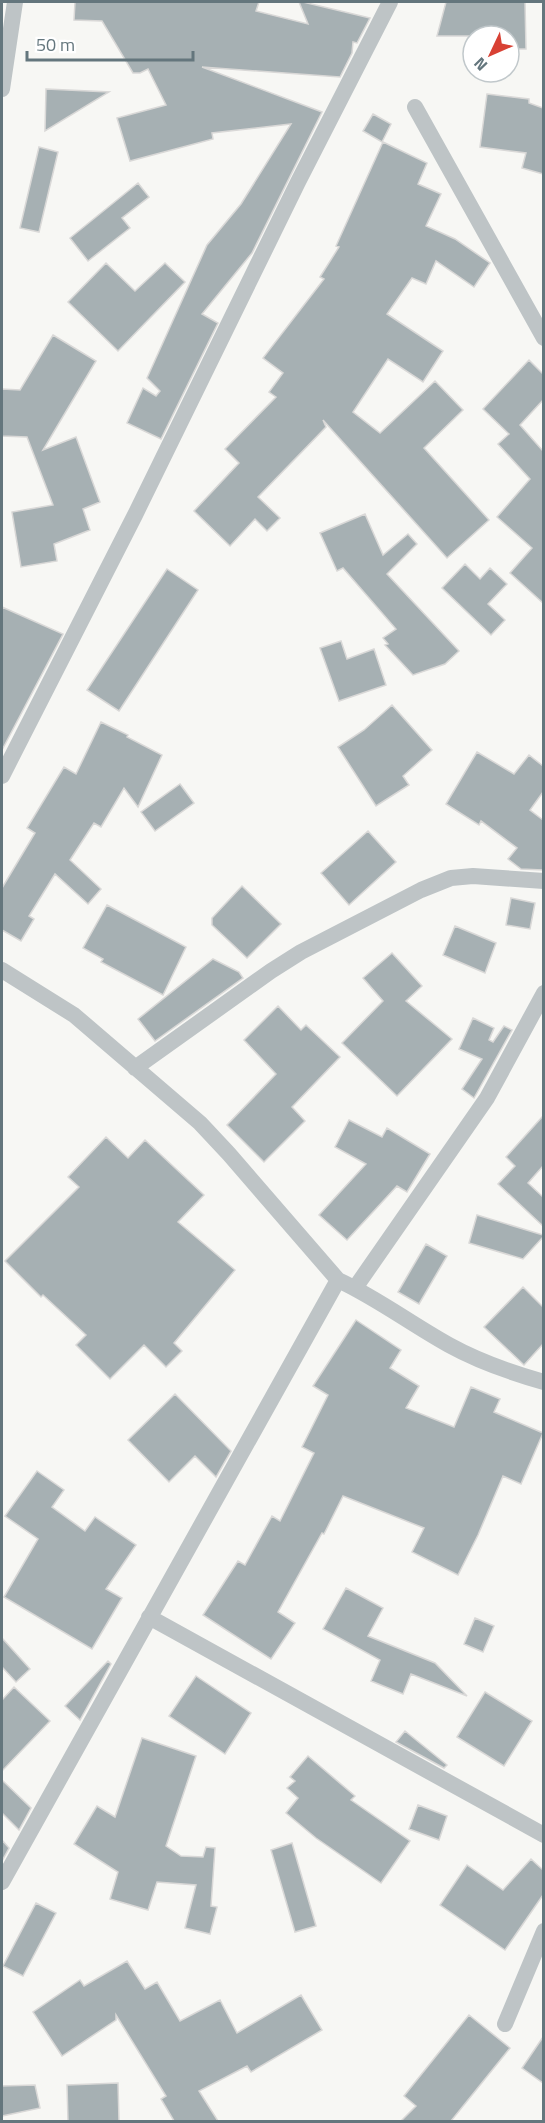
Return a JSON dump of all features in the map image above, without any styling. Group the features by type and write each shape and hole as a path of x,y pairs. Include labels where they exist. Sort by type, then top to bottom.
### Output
{"street":[{"path":"2,89 15,2"},
{"path":"2,776 135,515 298,182 390,2"},
{"path":"415,107 543,338"},
{"path":"135,1068 291,959 421,890 451,878 473,876 543,881"},
{"path":"2,970 74,1015 201,1123 338,1280 474,1358 543,1382"},
{"path":"355,1288 487,1098 543,993"},
{"path":"2,1882 338,1280"},
{"path":"149,1617 543,1835"},
{"path":"505,2024 543,1931"}],"building":[{"path":"75,2 259,2 256,11 308,24 299,2 303,2 370,18 357,43 353,42 352,53 340,77 202,67 322,112 252,253 202,314 218,323 161,439 127,423 143,388 156,396 160,391 147,378 207,245 241,204 291,124 212,133 213,139 130,161 117,118 166,105 148,69 140,73 133,73 102,21 74,20"},
{"path":"446,2 525,2 526,49 521,49 521,24 461,24 461,36 437,36"},
{"path":"46,89 109,92 45,131"},
{"path":"487,94 529,99 529,103 543,108 543,174 522,168 526,153 480,147"},
{"path":"373,114 391,124 382,142 363,131"},
{"path":"383,142 427,163 418,184 441,194 426,226 455,239 490,263 474,287 436,261 426,284 412,278 387,314 443,351 423,382 388,359 353,412 380,433 435,381 463,410 424,448 489,520 447,558 323,420 326,427 258,497 280,518 267,531 255,519 230,546 194,511 239,463 225,449 276,397 269,392 283,373 263,358 324,279 320,277 339,247 336,246"},
{"path":"39,147 58,152 39,232 20,228"},
{"path":"138,183 149,197 122,218 130,228 88,261 70,238"},
{"path":"106,263 135,291 165,263 185,282 118,351 68,302"},
{"path":"53,335 96,361 43,450 76,437 100,502 83,509 90,530 54,544 57,561 21,567 12,512 53,505 27,437 2,436 2,389 20,390"},
{"path":"529,360 543,374 543,400 520,425 543,451 543,603 510,573 532,548 497,517 530,479 498,444 509,434 483,409"},
{"path":"365,514 383,555 408,534 417,544 387,574 459,651 445,664 413,675 385,645 388,644 383,638 396,629 343,568 337,571 320,533"},
{"path":"465,564 480,579 490,568 507,584 488,604 505,620 491,635 442,588"},
{"path":"167,569 198,590 119,711 87,690"},
{"path":"2,607 63,634 2,750"},
{"path":"341,641 347,659 374,649 386,685 339,701 320,648"},
{"path":"392,705 432,750 403,776 409,785 376,806 338,747 364,730"},
{"path":"101,722 162,755 138,807 124,788 101,827 94,823 70,860 101,889 88,904 55,874 29,916 34,919 21,941 2,930 2,888 35,833 27,828 64,767 76,774"},
{"path":"477,752 514,774 529,755 543,766 543,792 530,810 543,820 543,870 521,869 508,859 517,848 481,821 479,825 446,804"},
{"path":"180,784 194,803 155,831 141,812"},
{"path":"368,831 396,862 349,905 321,873"},
{"path":"242,886 281,924 247,958 212,925 212,918"},
{"path":"511,898 535,903 530,929 506,925"},
{"path":"107,905 186,947 163,995 101,962 103,959 83,948"},
{"path":"455,926 496,943 485,973 443,955"},
{"path":"392,953 422,986 406,1001 452,1039 397,1096 342,1043 383,1001 363,978"},
{"path":"213,959 239,972 243,978 155,1041 138,1019"},
{"path":"278,1006 301,1030 306,1025 340,1057 292,1107 305,1121 264,1162 227,1125 276,1074 244,1040"},
{"path":"473,1018 494,1028 489,1040 493,1042 504,1026 512,1030 474,1098 462,1089 482,1059 459,1049"},
{"path":"543,1116 543,1166 528,1183 543,1197 543,1226 498,1184 515,1166 506,1157"},
{"path":"349,1120 382,1137 387,1128 430,1154 407,1192 397,1186 347,1240 319,1215 366,1164 335,1147"},
{"path":"106,1137 128,1158 145,1140 204,1195 178,1222 235,1270 174,1343 182,1351 166,1367 144,1345 110,1379 76,1345 86,1335 43,1295 41,1297 5,1261 79,1187 68,1177"},
{"path":"477,1215 543,1235 543,1237 523,1259 469,1243"},
{"path":"426,1244 447,1256 419,1304 398,1292"},
{"path":"523,1287 543,1307 543,1344 524,1365 484,1327"},
{"path":"356,1320 401,1350 390,1368 419,1386 406,1408 454,1427 471,1387 500,1399 494,1412 543,1433 521,1484 503,1476 458,1575 412,1552 424,1528 343,1496 324,1534 322,1533 278,1612 295,1623 271,1659 203,1615 238,1561 245,1565 272,1516 280,1521 314,1453 302,1447 328,1395 313,1386"},
{"path":"175,1394 231,1451 216,1477 195,1456 169,1482 128,1440"},
{"path":"37,1471 64,1490 52,1507 85,1531 95,1517 136,1545 106,1589 122,1598 92,1649 4,1597 38,1539 5,1516"},
{"path":"346,1588 383,1608 368,1636 435,1663 467,1696 411,1674 403,1694 371,1681 380,1660 323,1629"},
{"path":"475,1618 494,1626 483,1652 464,1644"},
{"path":"2,1638 30,1669 16,1682 2,1667"},
{"path":"108,1661 111,1664 80,1720 65,1706"},
{"path":"196,1676 251,1713 225,1754 169,1716"},
{"path":"14,1687 50,1721 2,1771 2,1700"},
{"path":"485,1692 532,1721 504,1766 457,1737"},
{"path":"405,1731 447,1765 444,1768 396,1742"},
{"path":"142,1738 196,1756 166,1846 181,1856 203,1857 206,1847 215,1848 211,1906 217,1907 210,1934 185,1928 196,1885 157,1882 148,1910 110,1899 118,1872 74,1844 97,1806 115,1817"},
{"path":"308,1756 355,1796 351,1800 410,1841 381,1883 316,1838 286,1813 298,1798 287,1788 295,1781 290,1777"},
{"path":"2,1780 31,1808 19,1830 2,1813"},
{"path":"418,1805 447,1816 439,1840 409,1829"},
{"path":"2,1840 9,1848 2,1861"},
{"path":"292,1843 316,1926 295,1932 271,1850"},
{"path":"531,1859 543,1870 543,1895 505,1950 440,1905 467,1865 503,1890"},
{"path":"36,1903 56,1913 23,1976 3,1966"},
{"path":"127,1961 145,1989 157,1982 180,2021 220,2000 237,2033 301,1995 322,2030 251,2072 247,2066 199,2091 218,2121 174,2121 161,2099 166,2096 116,2015 116,2020 62,2056 33,2012 80,1980 84,1986"},
{"path":"469,2015 510,2048 451,2121 401,2121 416,2106 404,2096"},
{"path":"543,2037 543,2083 522,2068"},
{"path":"118,2083 119,2121 68,2121 67,2085"},
{"path":"35,2085 40,2108 2,2116 2,2086"}]}
